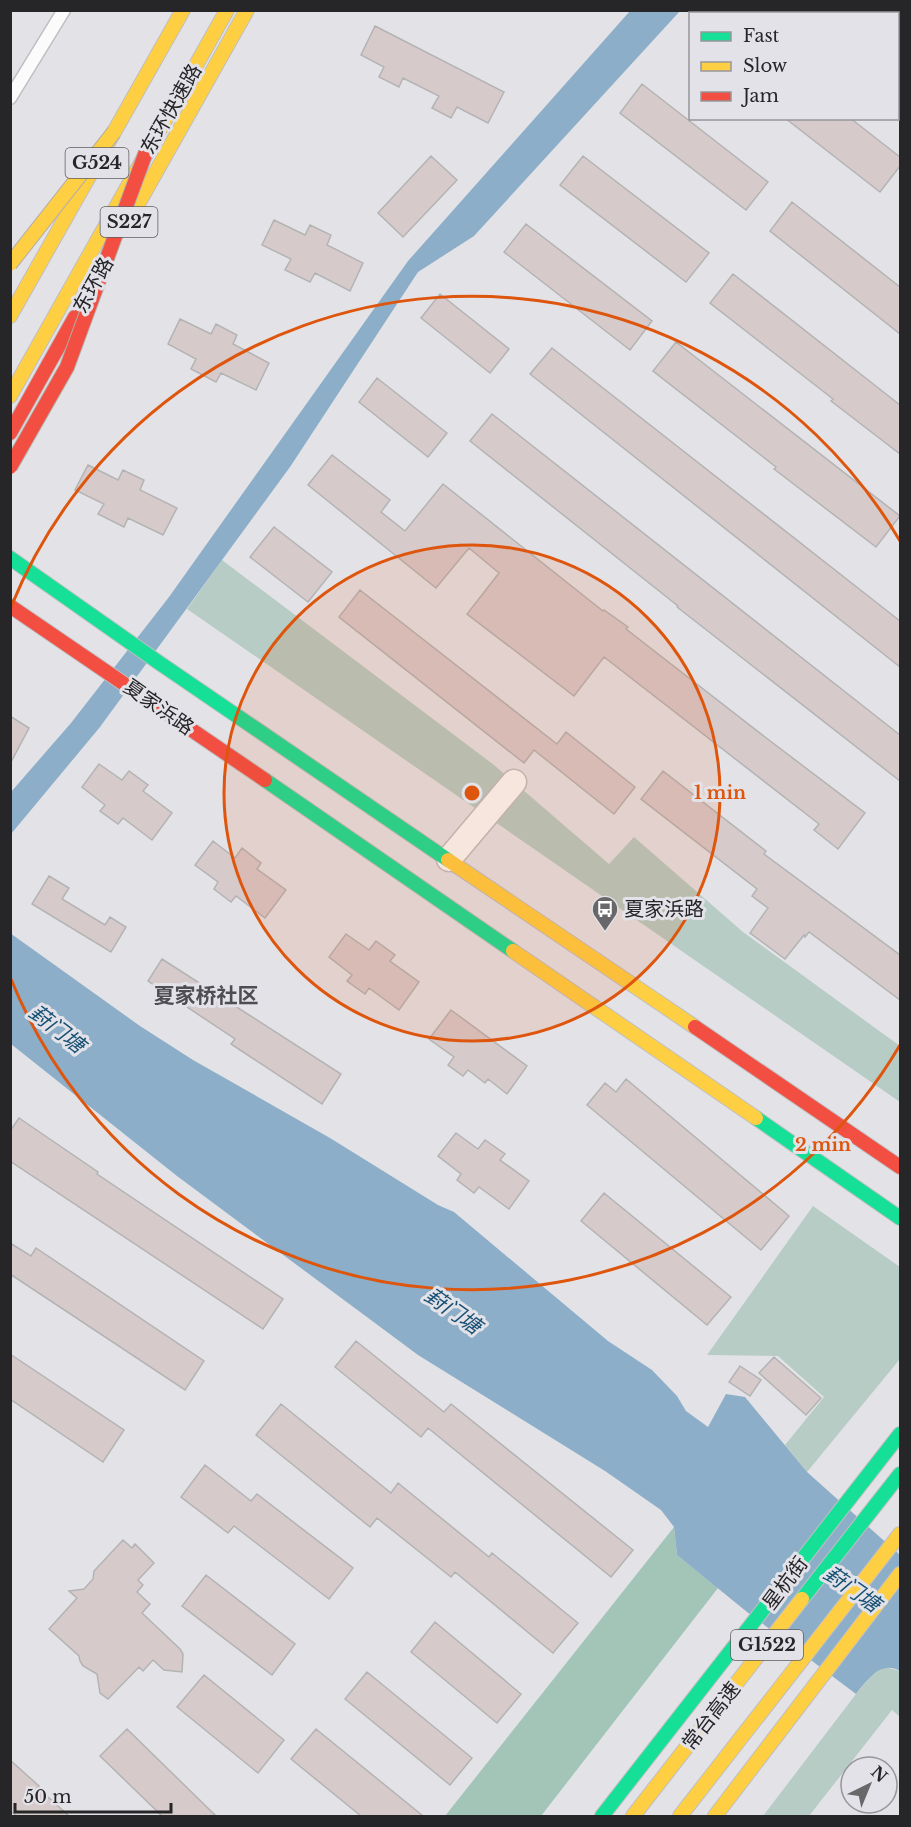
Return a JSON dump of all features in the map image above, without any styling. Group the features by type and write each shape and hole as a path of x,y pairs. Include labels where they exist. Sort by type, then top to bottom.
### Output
{"main road":[{"name":"东环快速路","path":"10,316 183,10"},
{"name":"东环快速路","path":"10,396 227,10"},
{"name":"东环路","path":"10,433 247,10"},
{"path":"10,264 114,132"},
{"path":"10,280 93,135"},
{"path":"10,467 67,367 146,152"},
{"name":"夏家浜路","path":"10,558 158,662 449,860 637,993 900,1167"},
{"name":"夏家浜路","path":"10,606 621,1019 900,1218"},
{"name":"星杭街","path":"602,1816 900,1434"},
{"name":"常台高速","path":"633,1816 900,1474"},
{"name":"常台高速","path":"680,1816 900,1534"},
{"path":"715,1816 818,1678 900,1574"}],"street":[{"path":"449,860 514,782"}],"lane":[{"path":"10,98 64,10"}],"green space":[{"path":"222,560 494,765 609,864 634,837 743,932 900,1046 900,1102 187,609"},
{"path":"813,1206 900,1267 900,1359 807,1472 785,1445 824,1397 778,1356 707,1355"},
{"path":"674,1527 677,1555 718,1588 541,1816 445,1816"},
{"path":"883,1668 900,1671 900,1717 892,1710 857,1755 839,1755 839,1778 809,1816 763,1816 856,1694 873,1674"}],"water":[{"path":"630,11 680,11 474,236 418,272 290,467 100,727 11,834 11,792 71,723 169,597 408,261"},
{"name":"葑门塘","path":"10,933 140,1026 193,1060 330,1138 438,1205 454,1212 608,1341 652,1370 677,1396 686,1411 708,1427 726,1394 745,1397 807,1472 900,1555 900,1671 893,1668 880,1670 856,1694 747,1612 677,1555 674,1527 661,1510 605,1471 418,1355 177,1176 11,1044"}],"building":[{"path":"375,26 504,92 488,123 457,107 451,118 432,108 439,96 403,78 399,87 379,77 384,67 361,55"},
{"path":"642,84 768,182 746,210 620,113"},
{"path":"788,120 853,120 900,157 900,166 880,192"},
{"path":"431,156 457,180 403,237 378,213"},
{"path":"583,156 709,253 686,282 560,185"},
{"path":"792,202 900,287 900,334 770,231"},
{"path":"274,220 305,235 310,225 331,235 327,245 363,263 350,291 315,273 310,282 285,270 291,259 262,245"},
{"path":"526,224 652,321 630,350 504,252"},
{"path":"733,274 900,405 900,454 710,303"},
{"path":"440,294 509,349 490,373 421,318"},
{"path":"180,319 211,334 216,324 237,335 233,344 269,363 256,390 221,373 216,382 191,369 196,359 168,344"},
{"path":"676,342 900,516 876,547 774,469 776,467 653,371"},
{"path":"552,348 900,621 900,667 530,374"},
{"path":"377,378 447,433 428,457 359,402"},
{"path":"492,414 900,735 900,781 677,607 470,441"},
{"path":"332,455 390,500 381,512 405,531 443,484 603,611 628,627 626,629 865,813 838,849 814,830 819,824 604,657 574,696 467,614 499,573 469,548 436,588 308,485"},
{"path":"88,465 118,480 123,470 144,480 140,490 177,508 163,535 128,518 124,527 98,514 104,504 75,490"},
{"path":"274,527 332,572 308,602 250,557"},
{"path":"360,590 557,744 566,732 635,787 614,814 534,750 524,763 339,617"},
{"path":"10,716 29,728 10,764"},
{"path":"99,764 122,780 129,771 148,785 143,791 172,813 152,840 123,818 118,824 100,811 105,805 82,787"},
{"path":"663,771 766,851 764,854 900,955 900,1000 809,932 785,959 750,933 768,908 752,896 757,889 641,799"},
{"path":"213,841 235,858 242,848 261,863 257,869 286,890 265,918 236,896 231,902 214,889 218,882 195,865"},
{"path":"49,876 69,888 62,899 105,925 110,917 126,927 111,952 32,904"},
{"path":"346,934 369,950 376,941 395,955 390,961 419,982 399,1010 369,988 365,994 347,981 352,975 329,957"},
{"path":"162,959 341,1074 322,1104 231,1044 235,1039 148,981"},
{"path":"451,1010 527,1066 507,1094 488,1079 485,1083 468,1070 463,1076 448,1065 454,1057 429,1039"},
{"path":"626,1079 789,1216 761,1250 587,1105 605,1083 616,1092"},
{"path":"19,1118 98,1172 97,1174 283,1299 263,1329 10,1161 10,1131"},
{"path":"456,1133 478,1149 485,1140 505,1154 500,1160 529,1181 509,1209 479,1187 474,1193 457,1180 461,1174 438,1156"},
{"path":"604,1193 731,1297 707,1325 581,1221"},
{"path":"10,1243 31,1256 36,1248 204,1361 185,1390 10,1274"},
{"path":"356,1341 444,1412 451,1404 633,1550 611,1577 428,1428 421,1437 335,1367"},
{"path":"10,1354 124,1430 103,1462 10,1399"},
{"path":"774,1357 821,1398 806,1415 759,1373"},
{"path":"740,1366 761,1380 750,1396 729,1382"},
{"path":"281,1404 391,1493 398,1483 489,1557 492,1553 578,1623 553,1653 455,1572 451,1577 377,1518 370,1527 256,1435"},
{"path":"205,1465 251,1501 257,1494 353,1568 329,1599 234,1526 228,1533 181,1497"},
{"path":"123,1540 132,1548 135,1544 154,1563 138,1580 143,1585 137,1592 150,1604 142,1613 180,1649 183,1654 182,1672 164,1670 153,1660 143,1671 139,1667 108,1699 100,1693 97,1674 83,1666 79,1656 49,1629 77,1598 69,1591 84,1589 93,1579 94,1571"},
{"path":"206,1575 295,1644 272,1675 182,1606"},
{"path":"435,1622 521,1694 497,1723 411,1652"},
{"path":"367,1672 472,1758 450,1785 345,1699"},
{"path":"204,1675 284,1740 258,1773 177,1707"},
{"path":"127,1729 216,1816 162,1816 100,1756"},
{"path":"316,1729 423,1816 361,1816 291,1759"},
{"path":"10,1760 69,1816 17,1816 10,1811"}],"traffic: fast":[{"path":"10,558 448,860"},
{"path":"265,780 513,951"},
{"path":"756,1118 900,1218"},
{"path":"602,1816 900,1434"},
{"path":"802,1599 900,1474"}],"traffic: slow":[{"path":"10,316 183,10"},
{"path":"10,396 227,10"},
{"path":"134,211 247,10"},
{"path":"10,264 114,132"},
{"path":"448,860 695,1027"},
{"path":"513,951 756,1118"},
{"path":"680,1816 900,1534"},
{"path":"715,1816 900,1574"},
{"path":"633,1816 802,1599"}],"traffic: jam":[{"path":"10,467 67,367 146,152"},
{"path":"10,433 75,317"},
{"path":"10,606 265,780"},
{"path":"695,1027 900,1167"}],"place":[{"name":"夏家浜路","path":"605,932"}],"district":[{"name":"夏家桥社区","path":"206,996"}]}
